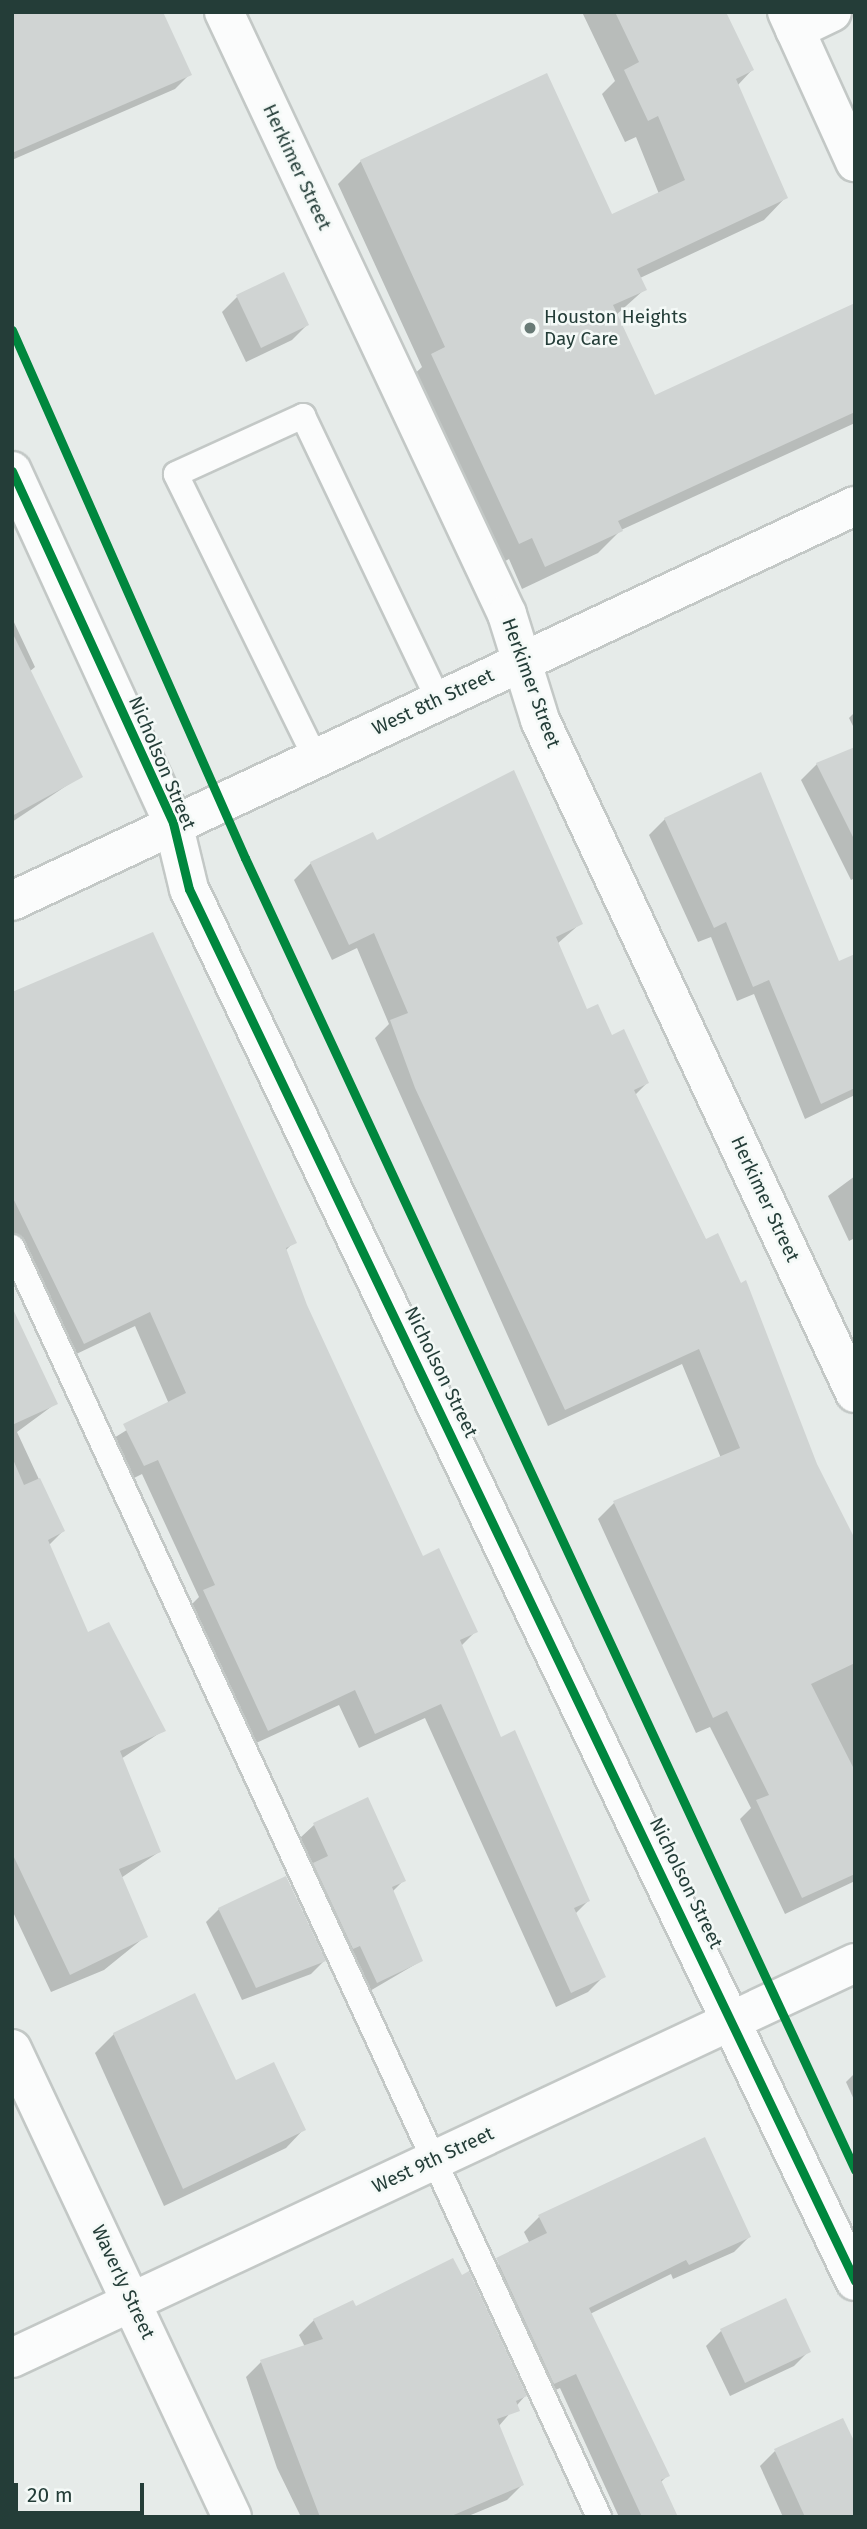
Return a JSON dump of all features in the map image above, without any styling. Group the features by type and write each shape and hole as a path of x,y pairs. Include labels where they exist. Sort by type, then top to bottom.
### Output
{"street":[{"name":"Herkimer Street","path":"224,12 507,614 540,720 855,1393"},
{"path":"832,12 791,21 855,162"},
{"name":"Nicholson Street","path":"12,471 173,823 189,889 733,2020 855,2281"},
{"name":"West 8th Street","path":"12,901 173,823 855,506"},
{"name":"West 9th Street","path":"12,2358 855,1963"},
{"name":"Waverly Street","path":"12,2049 133,2301 232,2517"}],"lane":[{"path":"315,757 176,474 303,416 438,699"},
{"path":"12,1247 599,2517"}],"building":[{"path":"12,12 163,12 192,75 12,153"},
{"name":"Houston Heights Day Care","path":"615,12 726,12 754,70 736,79 788,198 637,269 647,290 613,305 655,395 855,303 855,412 618,521 623,531 545,567 532,538 519,544 431,354 445,347 360,160 547,73 612,214 685,180 658,116 648,121 624,70 639,62"},
{"path":"284,272 309,325 261,348 236,295"},
{"path":"12,632 83,777 12,816"},
{"path":"855,747 855,841 816,763"},
{"path":"514,770 583,924 556,937 587,1009 598,1004 612,1035 624,1029 649,1083 634,1090 706,1239 718,1233 741,1283 746,1280 817,1464 855,1539 855,1663 811,1684 855,1771 855,1874 802,1898 756,1800 769,1795 727,1711 713,1718 613,1501 740,1448 699,1349 565,1410 415,1088 390,1020 408,1013 374,933 349,945 310,862 373,832 377,840"},
{"path":"761,772 839,961 855,954 855,1088 821,1104 769,980 753,987 726,922 714,928 664,818"},
{"path":"153,932 297,1243 286,1248 307,1305 423,1556 439,1548 478,1632 460,1640 501,1737 515,1730 590,1901 574,1908 606,1977 571,1993 441,1704 375,1734 355,1690 268,1731 203,1590 215,1585 158,1460 144,1466 123,1424 186,1393 150,1312 84,1344 12,1196 12,992"},
{"path":"12,1307 58,1404 12,1425"},
{"path":"12,1457 24,1485 40,1478 65,1531 48,1540 88,1632 109,1622 166,1731 120,1751 161,1852 119,1869 148,1937 70,1975 12,1853"},
{"path":"368,1797 406,1881 392,1887 423,1961 377,1983 360,1946 353,1949 313,1863 328,1856 313,1823"},
{"path":"286,1876 326,1961 256,1988 218,1908"},
{"path":"195,1993 236,2080 274,2062 306,2130 183,2189 113,2033"},
{"path":"705,2137 751,2237 689,2265 686,2260 589,2308 670,2476 661,2480 678,2517 642,2517 576,2374 554,2384 496,2258 547,2233 538,2215"},
{"path":"453,2258 462,2275 469,2271 527,2396 516,2401 520,2411 497,2419 524,2485 449,2517 320,2517 260,2360 323,2339 313,2319 353,2300 356,2306"},
{"path":"786,2298 811,2352 745,2383 720,2329"},
{"path":"843,2418 855,2443 855,2517 805,2517 774,2449"}],"cycle path":[{"path":"12,330 245,858 855,2170"},
{"path":"12,471 173,823 189,889 855,2281"}],"place":[{"name":"Houston Heights Day Care","path":"530,328"}]}
